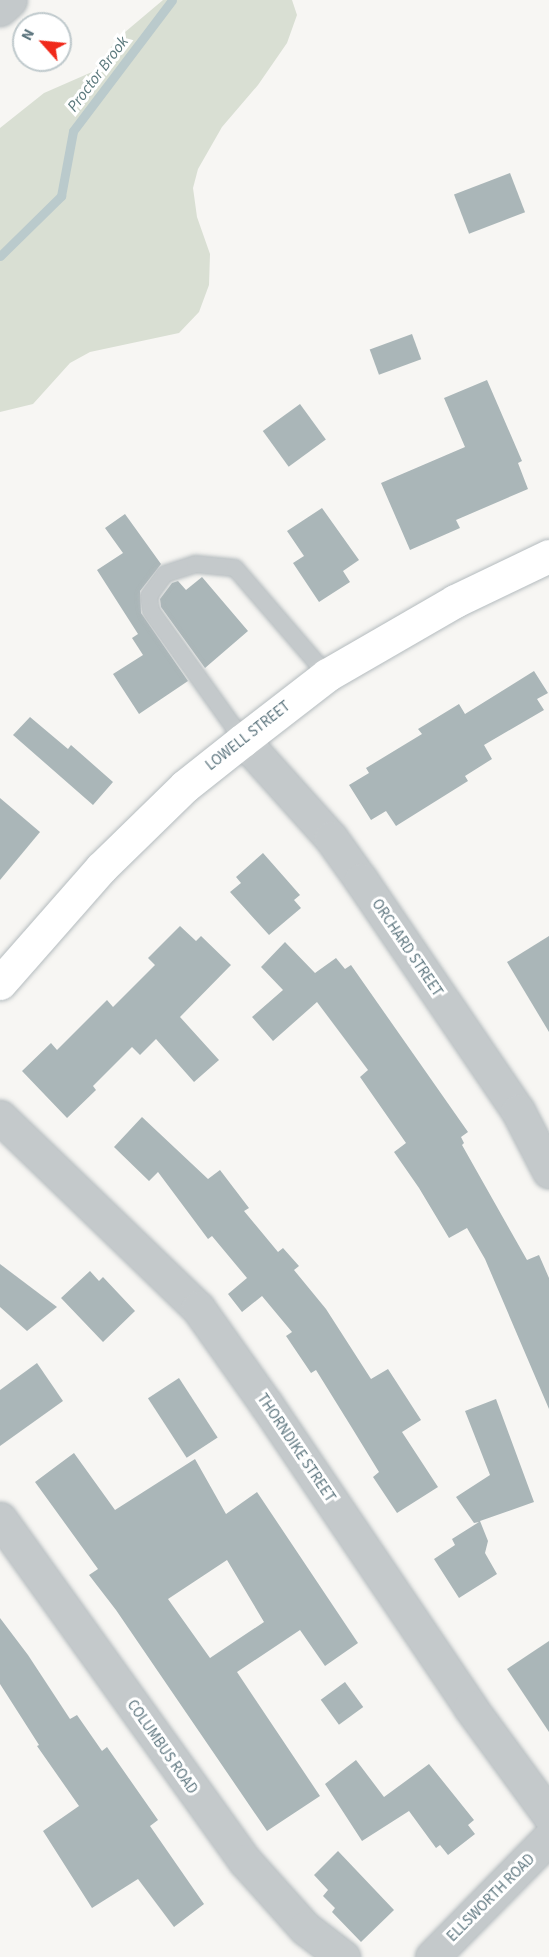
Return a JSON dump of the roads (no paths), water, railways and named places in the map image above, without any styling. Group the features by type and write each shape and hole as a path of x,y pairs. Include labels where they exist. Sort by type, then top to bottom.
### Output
{"main road":[{"name":"LOWELL STREET","path":"0,983 101,868 185,786 243,740 327,675 455,602 549,556"}],"street":[{"path":"0,9 10,0"},
{"name":"ORCHARD STREET","path":"243,740 331,838 361,880 518,1111 549,1171"},
{"name":"THORNDIKE STREET","path":"0,1117 198,1308 266,1404 470,1707 549,1815"},
{"name":"COLUMBUS ROAD","path":"0,1519 245,1861 305,1928 343,1957"},
{"name":"ELLSWORTH ROAD","path":"432,1957 549,1838"}],"lane":[{"path":"243,740 151,611 149,596 165,574 195,564 235,568 327,675"}],"waterway":[{"name":"Proctor Brook","path":"0,256 61,196 73,131 172,0"}]}
